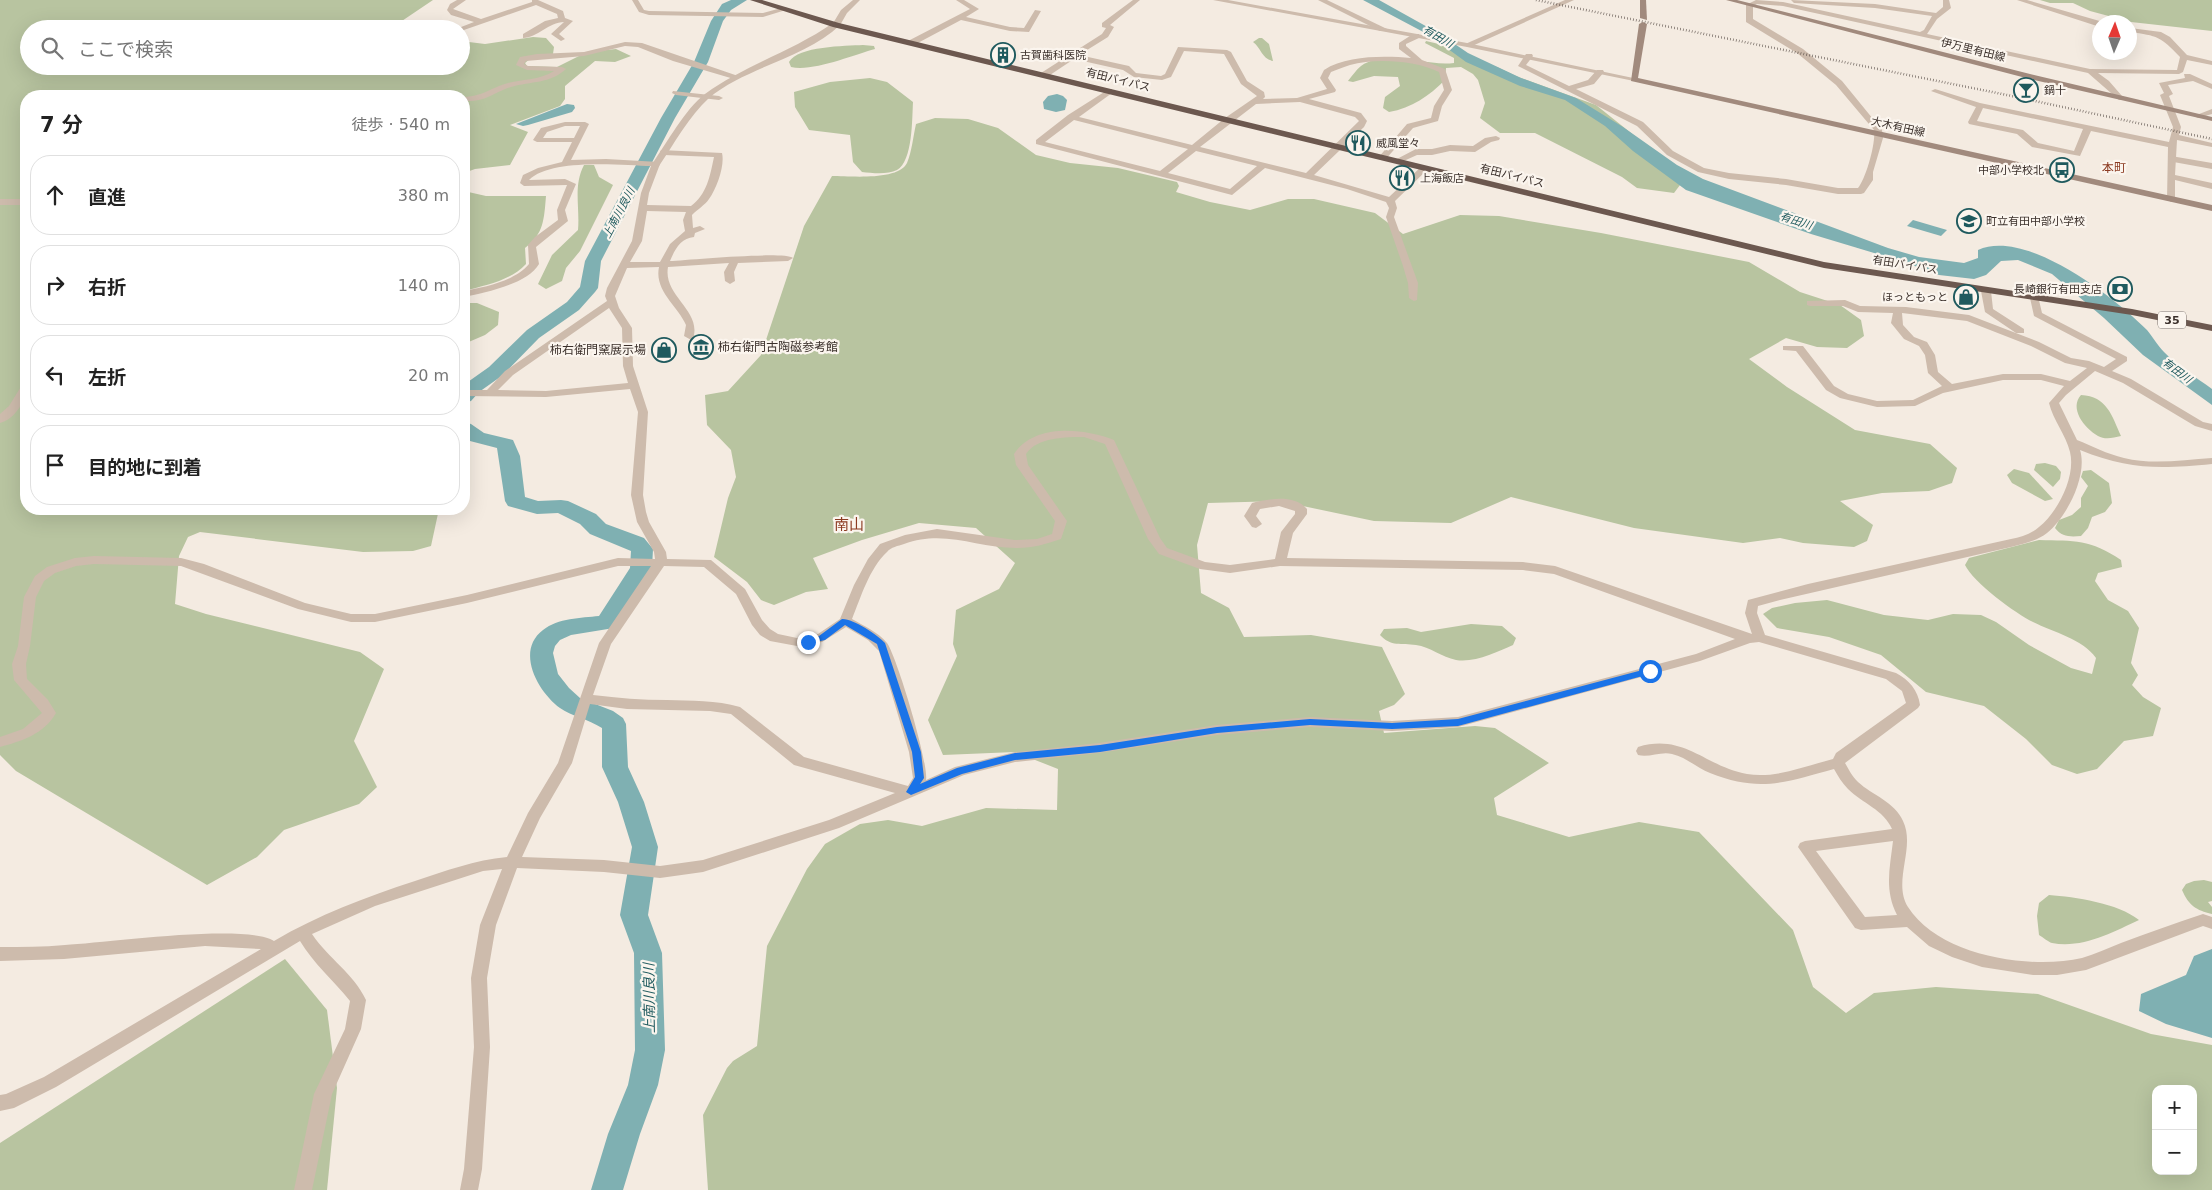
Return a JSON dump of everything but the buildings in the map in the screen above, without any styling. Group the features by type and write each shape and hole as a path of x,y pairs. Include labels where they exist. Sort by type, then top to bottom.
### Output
{"highway":[{"name":"有田バイパス","path":"754,0 836,25 1824,265 2132,312 2212,328"}],"main road":[{"path":"1634,79 1643,21 1643,0"},
{"name":"伊万里有田線","path":"1729,0 2119,98 2212,119"},
{"name":"大木有田線","path":"1634,79 2212,208"}],"street":[{"path":"463,0 452,5 449,9 454,13 479,21"},
{"path":"636,0 637,6 644,13 763,16 785,9"},
{"path":"469,1190 473,1169 482,1047 479,978 488,925 512,862 533,816 565,763 585,698 605,643 660,552 643,522 637,495 643,412 628,366 627,328 611,302 612,288 638,236 646,187 653,164 664,152 693,111 707,96 737,77 800,48 836,25 844,12 857,0"},
{"path":"911,43 976,9 959,0"},
{"path":"1044,74 1105,35 1110,27 1106,25 1137,0"},
{"path":"1216,0 1529,56 1634,79"},
{"path":"1321,0 1383,30"},
{"path":"1467,45 1571,0"},
{"path":"1529,56 1522,66 1640,124 1670,153 1701,170 1729,176 1786,182 1838,191 1861,192 1869,180 1869,172 1880,134 1878,130 1839,83 1800,51 1749,20 1750,5 1756,2 1813,0 1937,15"},
{"path":"1921,35 1927,31 1937,15 1947,8 1946,0"},
{"path":"2020,0 2092,22"},
{"path":"470,25 536,1 560,13 562,19"},
{"path":"1767,2 2090,70 2179,72 2212,87"},
{"path":"959,17 1010,29 1026,30 1038,11"},
{"path":"526,36 548,23 562,19 569,21 555,34 561,39"},
{"path":"2137,31 2163,36 2184,57 2212,63"},
{"path":"1382,158 1410,126 1435,119 1438,106 1448,90 1442,71 1432,64 1418,60 1405,52 1402,47 1403,43 1416,36"},
{"path":"470,99 478,99 509,85 548,78 562,69 527,68 520,65 523,59 529,57 584,54 625,44 639,46 737,77"},
{"path":"1073,56 1126,68 1134,75 1162,78 1168,75 1181,49 1226,52 1244,82 1261,94 1261,97 1228,120 1161,175"},
{"path":"2179,72 2183,65 2184,57"},
{"path":"1253,102 1280,102 1300,99 1332,90 1324,78 1328,70 1341,68 1345,63 1372,60 1418,60"},
{"path":"2090,70 2106,83 2119,98"},
{"path":"1569,89 1591,82 1600,72"},
{"path":"2171,199 2171,158 2173,141 2178,127 2164,95 2169,94 2163,83 2194,79"},
{"path":"1109,91 1071,117 1040,142 1232,192 1263,165"},
{"path":"1935,91 1981,105 2088,127 2173,141 2212,145"},
{"path":"676,92 719,98"},
{"path":"1300,99 1361,118 1361,125 1308,176"},
{"path":"1981,105 1972,122 2020,132 2035,145 2077,154 2088,127"},
{"path":"2198,116 2212,111"},
{"path":"2020,132 2028,115"},
{"path":"1071,117 1308,176 1390,200"},
{"path":"565,164 577,140 585,124 565,124 544,130 537,140 577,140"},
{"path":"1396,161 1416,152 1435,152 1450,148 1475,150 1488,140 1496,138"},
{"path":"664,152 719,156 714,178 705,197 691,209 686,221 690,233"},
{"path":"2171,158 2212,166"},
{"path":"470,292 510,280 532,266 534,261 531,247 536,238 563,221 562,210 572,184 566,182 524,183 526,177 540,169 589,161 653,164"},
{"path":"1390,200 1425,168"},
{"path":"2172,177 2212,186"},
{"path":"1390,200 1393,208 1390,217 1408,266 1413,283 1414,298"},
{"path":"0,202 20,202"},
{"path":"642,208 691,209"},
{"path":"693,338 689,336 691,325 688,318 672,300 664,282 663,272 678,240 700,229"},
{"path":"624,265 665,266 694,261 788,258"},
{"path":"730,281 729,272 734,260"},
{"path":"1986,290 1988,310 2033,339 2127,382 2199,424 2212,428"},
{"path":"1754,639 1751,613 1752,603 1958,555 2028,537 2043,531 2071,490 2077,463 2074,444 2056,414 2054,403 2094,368 2123,360 2037,314 2035,298"},
{"path":"489,394 509,373 611,302"},
{"path":"1810,303 1845,303 1858,309 1898,310 1976,320 2042,347 2069,361 2094,368"},
{"path":"1898,310 1896,323 1912,342 1923,344 1930,355 1933,373 1950,388"},
{"path":"1787,348 1799,348 1830,388 1844,396 1884,405 1916,403 1934,392 2003,377 2041,377 2073,385"},
{"path":"470,392 546,394 633,386"},
{"path":"0,420 12,408 20,395"},
{"path":"0,742 18,738 36,729 49,713 43,703 21,680 19,664 24,646 30,597 38,579 51,570 76,562 94,560 181,562 200,566 302,606 351,618 376,618 467,599 618,562 707,563 741,592 757,622 766,632 775,638 797,642 822,638 845,621 860,585 874,559 884,547 909,538 936,533 1014,544 1038,543 1058,536 1061,521 1022,465 1020,455 1024,448 1037,439 1083,434 1110,442 1154,538 1163,551 1204,566 1230,569 1280,562 1523,566 1555,570 1754,639 1891,676 1904,684 1912,695 1913,706 1841,756 1838,763"},
{"path":"2074,444 2103,456 2140,464 2171,465 2212,461"},
{"path":"1256,524 1250,516 1256,506 1270,502 1286,503 1301,509 1301,514 1287,532 1280,562"},
{"path":"845,621 872,636 881,643 885,652 916,752 920,778 911,792"},
{"path":"0,1103 8,1102 50,1082 302,932 370,902 483,865 512,862 604,866 660,872 703,866 834,824 960,771 1015,757 1100,748 1217,730 1310,722 1392,726 1458,722 1700,657 1754,639"},
{"path":"585,698 627,704 710,706 735,710 799,762 911,792"},
{"path":"1643,751 1663,747 1677,749 1708,768 1748,779 1760,780 1773,779 1838,763"},
{"path":"1838,763 1848,780 1889,813 1897,823 1900,834 1895,884 1901,909 1918,928 1950,949 1978,960 2036,970 2078,966 2203,920 2212,923"},
{"path":"1900,834 1805,847 1861,924 1910,920"},
{"path":"302,932 313,949 338,972 358,1000 353,1029 323,1094 303,1190"},
{"path":"0,954 64,952 205,940 263,942 274,949"}],"green space":[{"path":"0,0 433,0 403,20 20,20 20,75 470,75 470,42 485,44 533,37 546,38 554,47 553,54 531,58 525,63 527,66 557,67 587,52 616,49 631,56 615,62 595,61 565,86 565,99 560,106 510,125 528,132 510,165 470,171 470,90 20,90 20,515 438,515 431,546 413,551 363,552 200,532 188,537 179,556 175,604 206,614 360,652 384,669 354,741 377,787 359,804 284,830 257,857 207,885 16,771 0,755"},
{"path":"2040,0 2212,0 2212,31 2137,23 2137,15 2105,15 2090,11 2073,3 2050,3"},
{"path":"1262,38 1269,44 1273,61 1266,58 1253,42"},
{"path":"1426,41 1443,45 1479,64 1497,67 1516,76 1596,105 1686,177 1674,193 1637,188 1622,177 1535,133 1500,133 1480,118 1485,103 1478,80 1473,74 1461,67 1446,68 1445,80 1433,91 1405,108 1389,112 1383,108 1385,97 1400,86 1398,77 1374,76 1353,82 1348,81 1361,66 1383,58 1443,64 1454,63 1454,58 1425,43"},
{"path":"863,45 874,46 875,49 810,67 791,67 789,62 794,57 812,50"},
{"path":"870,78 887,82 913,102 911,139 906,158 897,170 889,173 862,172 853,162 850,135 809,130 795,107 794,92 830,82"},
{"path":"935,118 968,119 998,128 1036,155 1070,163 1118,168 1177,182 1179,186 1176,192 1210,202 1250,210 1288,199 1314,199 1375,213 1403,234 1460,215 1499,216 1601,233 1749,262 1800,292 1840,305 1861,320 1864,336 1847,348 1817,347 1786,338 1749,359 1787,387 1855,430 1930,444 1957,468 1952,483 1929,491 1882,493 1840,501 1873,525 1867,541 1854,547 1803,543 1780,538 1743,543 1634,528 1511,497 1451,523 1374,521 1279,501 1208,503 1197,545 1201,593 1229,608 1244,637 1311,635 1382,647 1405,694 1394,705 1379,711 1384,733 1475,726 1495,728 1549,763 1494,798 1497,815 1569,837 1639,822 1699,832 1793,930 1813,987 1846,1013 1874,993 1936,987 2038,994 2151,1034 2212,1045 2212,1190 708,1190 703,1115 727,1068 733,1061 757,1046 767,946 807,869 825,844 860,824 888,820 922,826 986,808 1057,810 1058,769 1015,752 943,755 928,720 957,656 953,644 956,610 999,589 1015,563 976,528 919,523 862,540 813,558 828,589 806,592 774,605 761,600 747,582 714,557 728,498 736,477 731,450 707,425 705,395 728,391 761,355 804,226 832,176 861,177 894,173 902,169 907,163 916,124"},
{"path":"584,165 594,165 599,177 613,185 580,251 566,268 562,281 546,289 538,284 552,255 578,230 578,189"},
{"path":"470,192 486,196 546,196 542,225 536,237 525,248 526,264 513,275 470,289"},
{"path":"470,303 477,303 499,312 498,325 485,335 470,341"},
{"path":"2081,395 2090,396 2103,403 2121,436 2103,438 2083,423 2077,412 2078,400"},
{"path":"2045,463 2056,466 2061,472 2060,479 2053,487 2034,470 2036,464"},
{"path":"2014,469 2029,473 2053,499 2045,501 2012,483 2007,475"},
{"path":"2091,470 2109,483 2112,503 2105,512 2092,517 2088,528 2081,536 2063,535 2055,528 2059,520 2072,515 2081,507 2081,498 2088,486 2081,477 2083,471"},
{"path":"2039,540 2082,542 2100,548 2121,560 2122,567 2098,573 2095,581 2108,600 2128,611 2139,628 2131,663 2138,675 2132,685 2143,697 2161,708 2153,736 2124,741 2097,769 2077,774 2052,765 2026,739 1984,706 1926,692 1881,655 1829,637 1777,628 1763,614 1772,608 1795,603 1827,600 1884,615 1928,620 1953,614 1981,615 1996,622 2029,645 2071,668 2092,674 2096,658 2090,651 2076,641 2033,622 2016,612 1977,580 1965,565 1969,558"},
{"path":"1471,624 1502,626 1516,638 1513,645 1500,651 1463,661 1451,659 1421,646 1392,643 1380,635 1384,629 1407,628 1421,632"},
{"path":"2204,880 2212,882 2212,901 2208,902 2212,907 2212,914 2194,906 2187,900 2182,890 2186,884"},
{"path":"2049,895 2083,899 2108,905 2120,909 2139,920 2086,942 2075,944 2052,943 2039,935 2037,916 2039,903"},
{"path":"285,959 327,1010 337,1088 327,1190 0,1190 0,1143"}],"water":[{"name":"有田川","path":"1363,0 1379,0 1440,34 1468,53 1521,78 1576,98 1623,127 1677,165 1703,179 1888,248 1919,257 1964,263 1978,258 1978,250 1998,246 2020,249 2044,257 2092,284 2132,316 2147,330 2169,357 2212,389 2212,405 2143,355 2104,318 2052,274 2018,260 2001,261 1986,275 1974,279 1939,275 1904,262 1811,234 1686,190 1633,151 1605,126 1565,100 1520,86 1466,62 1429,35"},
{"path":"1057,94 1067,100 1065,110 1056,112 1044,109 1043,102 1048,96"},
{"path":"567,104 574,105 575,108 572,112 528,125 516,124"},
{"path":"1913,220 1947,230 1941,236 1907,226"},
{"path":"2212,949 2212,1038 2166,1024 2139,1011 2141,994 2186,975 2194,956"}],"waterway":[{"name":"上南川良川","path":"470,390 496,371 533,334 573,306 589,288 593,261 668,118 701,62 717,21 726,7 741,0"},
{"name":"上南川良川","path":"470,432 477,437 506,444 510,456 515,501 537,508 561,506 588,519 598,529 636,543 642,549 641,568 606,623 564,629 551,635 544,643 541,653 546,675 560,694 572,704 597,713 614,724 615,767 631,802 645,847 634,915 648,953 650,1050 643,1085 624,1134 607,1190"}],"railway":[{"path":"1536,0 2007,95 2212,139"}],"place":[{"name":"古賀歯科医院","path":"1003,55"},
{"name":"鍋十","path":"2026,90"},
{"name":"威風堂々","path":"1358,143"},
{"name":"中部小学校北","path":"2062,170"},
{"name":"上海飯店","path":"1402,178"},
{"name":"町立有田中部小学校","path":"1969,221"},
{"name":"長崎銀行有田支店","path":"2120,289"},
{"name":"ほっともっと","path":"1966,297"},
{"name":"柿右衛門古陶磁参考館","path":"701,347"},
{"name":"柿右衛門窯展示場","path":"664,350"}],"district":[{"name":"本町","path":"2114,168"},
{"name":"南山","path":"849,525"}],"route":[{"path":"808,642 822,638 835,631 845,621 881,643 916,752 920,778 911,792 960,771 1015,757 1100,748 1217,730 1310,722 1392,726 1452,723 1650,671"}]}
